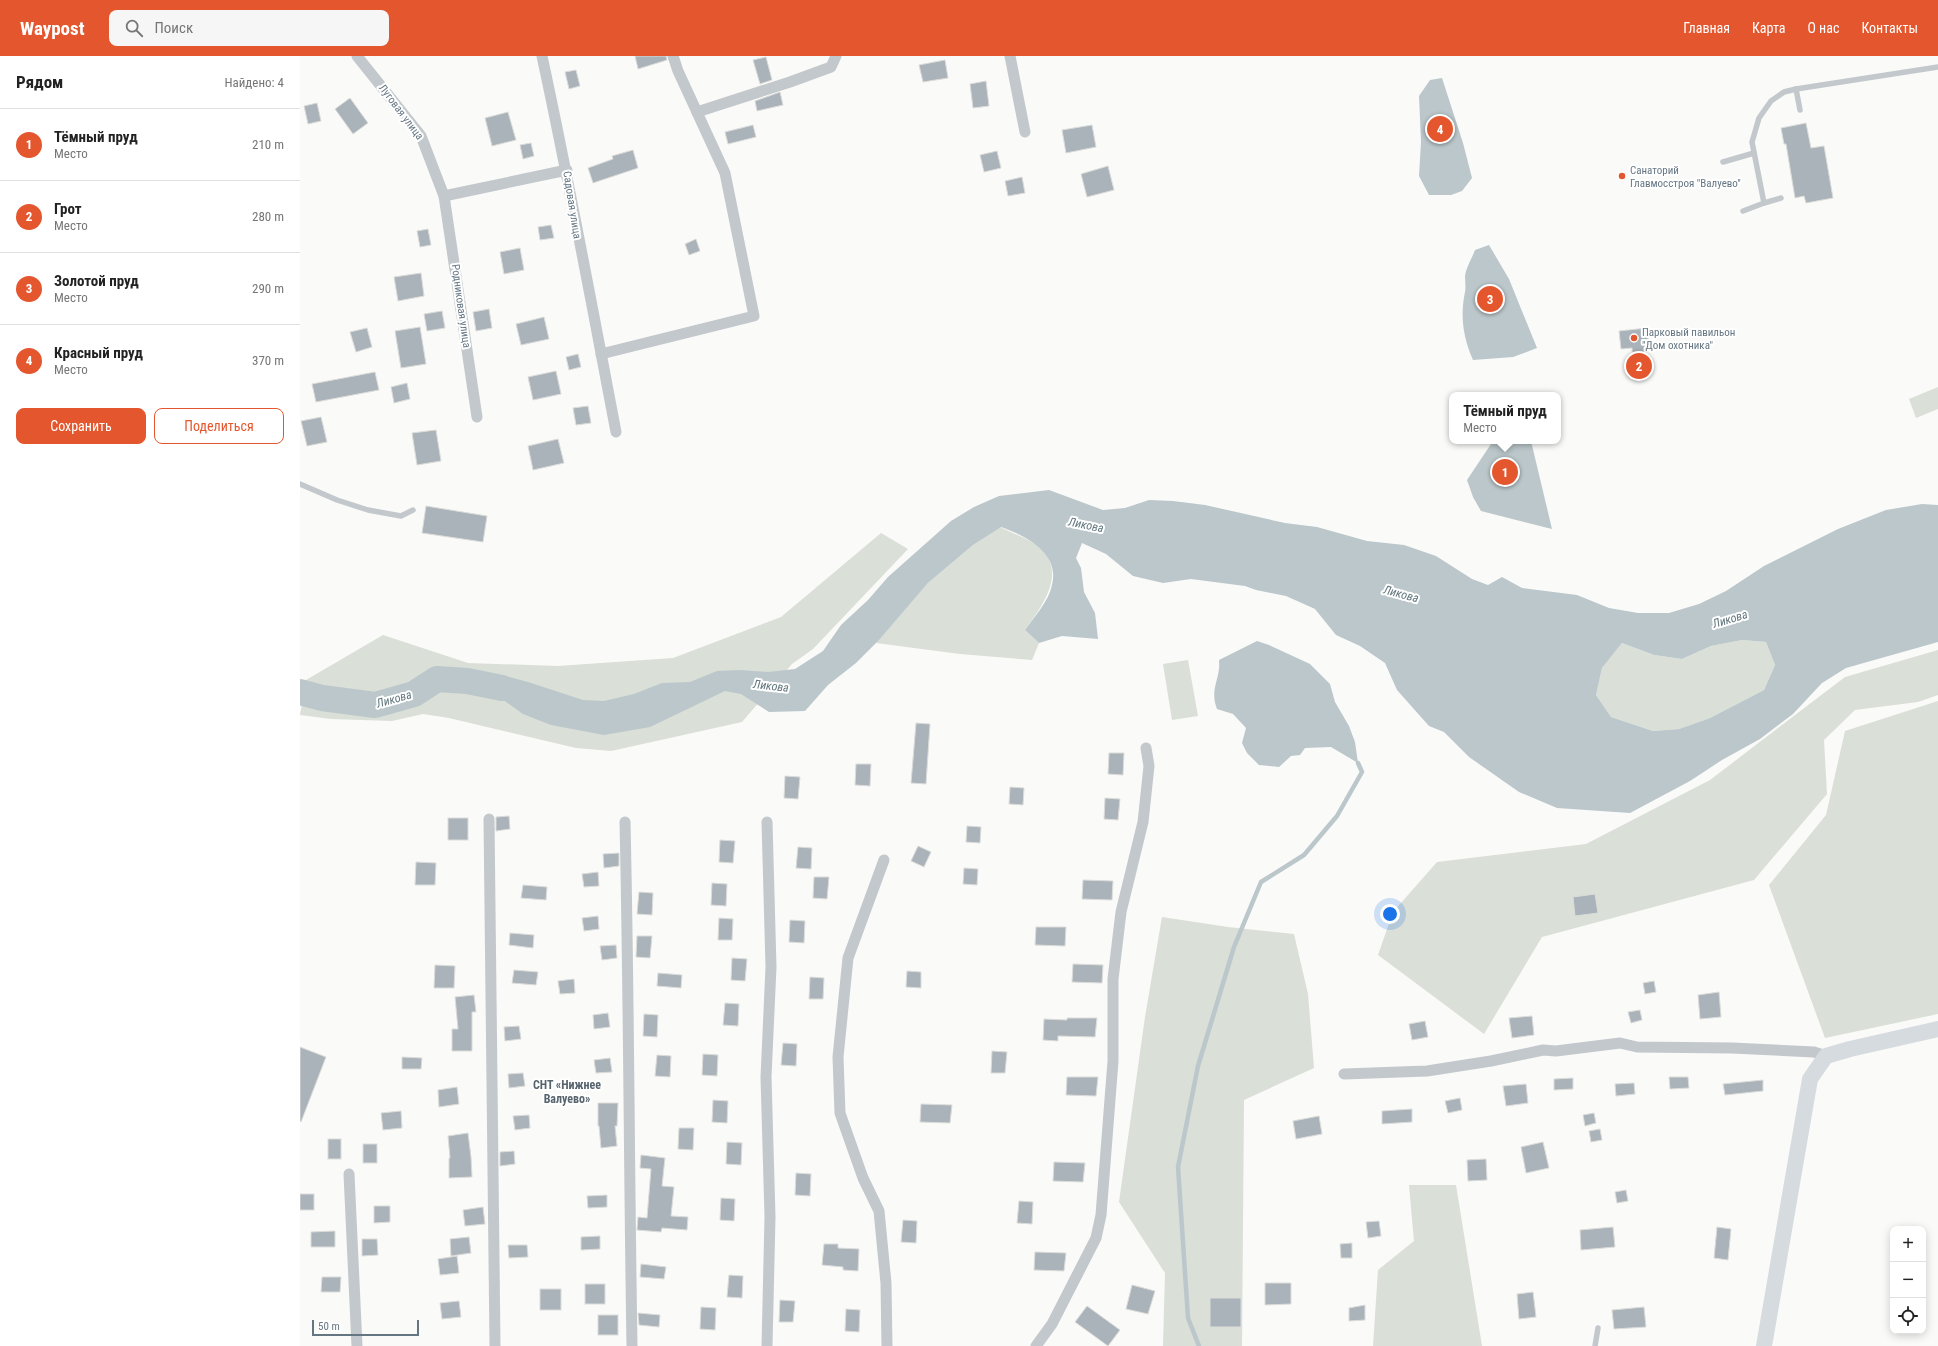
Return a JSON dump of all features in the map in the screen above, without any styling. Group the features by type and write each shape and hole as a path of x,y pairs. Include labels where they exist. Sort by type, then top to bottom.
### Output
{"street":[{"name":"Луговая улица","path":"357,56 421,136 444,196"},
{"name":"Садовая улица","path":"542,56 567,170 578,238 616,432"},
{"path":"601,354 754,316 725,173 673,56"},
{"path":"697,112 831,67 836,56"},
{"path":"1010,56 1025,132"},
{"path":"444,196 567,170"},
{"name":"Родниковая улица","path":"444,196 477,416"},
{"path":"1036,1346 1052,1324 1096,1238 1101,1215 1113,1061 1113,979 1121,912 1143,822 1149,766 1146,748"},
{"path":"489,819 494,1346"},
{"path":"625,822 632,1346"},
{"path":"767,822 771,967 766,1077 770,1218 767,1346"},
{"path":"884,860 848,958 838,1057 840,1113 863,1178 879,1211 886,1283 887,1346"},
{"path":"1344,1074 1427,1071 1491,1061 1543,1050 1556,1051 1620,1043 1637,1047 1732,1048 1814,1052 1826,1056 1938,1029"},
{"path":"1764,1346 1810,1079 1826,1056"},
{"path":"349,1174 357,1346"}],"lane":[{"path":"1764,203 1752,142 1759,118 1771,101 1784,92 1796,89 1938,67"},
{"path":"1796,89 1800,110"},
{"path":"1723,162 1754,153"},
{"path":"1743,210 1781,198"},
{"path":"300,484 337,500 368,510 401,516 413,510"},
{"path":"1595,1346 1598,1328"}],"shaded area":[{"path":"1938,387 1938,409 1916,418 1909,399"},
{"path":"1000,527 1041,548 1048,558 1052,569 1052,580 1049,590 1038,611 1025,630 1039,643 1032,660 960,654 876,643 928,583 973,545"},
{"path":"881,533 908,549 813,649 792,664 742,722 611,751 576,748 449,718 423,714 392,721 331,719 300,715 306,680 383,635 468,663 558,666 673,658 781,617"},
{"path":"1742,640 1766,642 1775,665 1764,690 1710,718 1679,729 1653,731 1611,717 1596,695 1602,668 1622,643 1654,655 1682,659 1711,646"},
{"path":"1938,650 1938,695 1918,702 1855,710 1824,740 1827,794 1754,880 1542,937 1484,1034 1378,955 1393,912 1437,862 1586,844 1710,780 1845,677"},
{"path":"1188,660 1198,716 1172,720 1163,664"},
{"path":"1938,701 1938,1014 1825,1038 1769,885 1826,815 1845,731"},
{"path":"1162,917 1228,927 1294,934 1308,994 1314,1068 1244,1100 1242,1346 1163,1346 1165,1273 1119,1202 1145,1017"},
{"path":"1409,1185 1456,1185 1482,1346 1373,1346 1378,1270 1414,1241"}],"water":[{"path":"1442,78 1463,143 1472,178 1462,191 1451,195 1429,195 1419,176 1421,142 1419,96 1430,80"},
{"path":"1489,245 1509,279 1537,348 1513,357 1473,360 1463,326 1465,276 1475,250"},
{"path":"1491,444 1532,444 1552,529 1481,511 1473,497 1467,480"},
{"path":"1049,490 1103,510 1125,508 1149,500 1205,505 1285,523 1317,527 1367,541 1404,545 1436,556 1472,579 1488,585 1502,577 1522,588 1577,595 1609,608 1638,613 1669,613 1699,604 1726,591 1764,566 1838,529 1886,510 1922,504 1938,505 1938,642 1846,668 1822,683 1793,714 1760,739 1722,760 1690,781 1630,813 1557,808 1519,792 1469,757 1444,732 1429,726 1397,690 1385,663 1360,646 1336,635 1315,609 1286,596 1256,590 1245,586 1191,579 1163,583 1133,576 1106,554 1082,543 1076,558 1081,568 1084,592 1095,613 1098,639 1062,636 1039,643 1025,630 1048,597 1052,585 1053,574 1051,564 1039,547 1021,535 1001,527 973,545 928,583 879,640 856,663 828,685 805,711 769,712 741,694 725,691 650,727 604,735 551,725 523,714 502,699 481,691 467,681 501,675 583,700 604,701 634,694 662,683 690,682 717,671 740,670 768,672 795,669 823,651 841,625 868,600 888,577 951,521 974,507 999,496","holes":["1742,640 1766,642 1775,665 1764,690 1710,718 1679,729 1653,731 1611,717 1596,695 1602,668 1622,643 1654,655 1682,659 1711,646"]},
{"path":"1257,641 1310,664 1330,684 1335,702 1349,726 1355,742 1358,763 1331,747 1305,748 1300,755 1291,756 1279,767 1259,765 1247,753 1242,743 1246,728 1233,714 1217,709 1214,696 1219,660"}],"building":[{"path":"635,56 666,56 667,60 638,69"},
{"path":"766,57 772,80 760,84 753,60"},
{"path":"945,60 948,78 923,82 919,65"},
{"path":"576,70 580,86 569,89 565,72"},
{"path":"986,81 989,106 973,108 970,84"},
{"path":"780,92 783,105 757,111 755,101"},
{"path":"350,98 368,123 353,134 335,109"},
{"path":"317,103 321,121 308,124 304,106"},
{"path":"508,112 516,140 492,146 485,118"},
{"path":"1806,123 1811,148 1824,146 1833,198 1806,203 1804,196 1795,198 1786,144 1784,144 1781,128"},
{"path":"753,125 756,137 728,144 725,132"},
{"path":"1092,125 1096,147 1066,153 1062,130"},
{"path":"531,143 534,156 523,159 520,145"},
{"path":"633,150 638,168 593,183 588,168 613,159 612,156"},
{"path":"997,151 1001,168 984,172 980,155"},
{"path":"1108,166 1114,190 1087,197 1081,174"},
{"path":"1022,177 1025,193 1008,196 1005,181"},
{"path":"551,225 554,238 540,240 538,227"},
{"path":"428,229 431,245 420,247 417,231"},
{"path":"696,239 700,251 689,255 685,244"},
{"path":"520,248 524,270 504,274 500,252"},
{"path":"421,273 424,296 398,301 394,277"},
{"path":"489,309 492,328 476,331 473,312"},
{"path":"442,311 445,328 427,331 424,314"},
{"path":"544,317 549,339 521,345 516,324"},
{"path":"420,327 426,364 401,368 395,331"},
{"path":"367,328 372,347 356,352 350,332"},
{"name":"Парковый павильон \"Дом охотника\"","path":"1647,328 1649,346 1644,347 1645,372 1633,372 1632,348 1621,349 1619,331"},
{"path":"578,354 581,367 569,370 566,357"},
{"path":"556,371 561,394 533,400 528,377"},
{"path":"375,372 379,390 316,402 312,384"},
{"path":"407,383 410,399 394,403 391,387"},
{"path":"588,406 591,423 576,425 573,408"},
{"path":"321,417 327,442 307,446 301,421"},
{"path":"436,430 441,461 417,465 412,433"},
{"path":"558,439 564,463 533,470 528,446"},
{"path":"426,506 487,516 483,542 422,533"},
{"path":"916,723 930,724 926,784 911,783"},
{"path":"1109,753 1124,753 1123,775 1108,774"},
{"path":"856,764 871,764 870,786 855,785"},
{"path":"785,776 800,777 798,799 784,798"},
{"path":"1010,787 1024,788 1023,805 1009,804"},
{"path":"1105,798 1120,799 1118,820 1104,819"},
{"path":"509,816 510,829 496,831 496,817"},
{"path":"448,818 468,818 468,840 448,840"},
{"path":"967,826 981,827 980,843 966,842"},
{"path":"720,840 735,841 733,863 719,862"},
{"path":"918,846 931,852 924,867 911,861"},
{"path":"798,847 812,848 811,869 796,868"},
{"path":"619,853 619,866 604,868 603,854"},
{"path":"416,862 436,863 435,885 415,885"},
{"path":"964,868 978,869 977,885 963,884"},
{"path":"598,872 599,886 584,887 582,874"},
{"path":"814,877 829,877 827,899 813,898"},
{"path":"1083,880 1113,881 1112,900 1082,899"},
{"path":"712,883 727,884 726,906 711,905"},
{"path":"523,885 547,887 546,900 521,898"},
{"path":"639,892 653,893 652,915 637,914"},
{"path":"1595,894 1598,913 1575,916 1573,897"},
{"path":"598,916 599,929 584,931 582,918"},
{"path":"719,918 733,919 732,940 718,940"},
{"path":"790,920 805,921 804,943 789,942"},
{"path":"1036,927 1066,927 1065,946 1035,945"},
{"path":"510,933 534,935 533,948 509,945"},
{"path":"637,936 652,936 650,958 636,957"},
{"path":"616,945 617,958 602,960 600,946"},
{"path":"732,958 747,959 745,981 731,980"},
{"path":"1073,964 1103,965 1102,983 1072,982"},
{"path":"435,965 455,966 454,988 434,988"},
{"path":"514,970 538,972 536,985 512,983"},
{"path":"907,971 921,972 921,988 906,987"},
{"path":"658,973 682,975 681,988 657,986"},
{"path":"810,977 824,978 823,999 809,999"},
{"path":"574,979 575,993 560,994 558,981"},
{"path":"1654,981 1656,992 1645,994 1643,983"},
{"path":"1719,992 1721,1017 1700,1019 1698,995"},
{"path":"474,995 476,1012 472,1012 472,1051 452,1051 452,1029 458,1029 455,997"},
{"path":"725,1003 739,1004 738,1026 723,1025"},
{"path":"1640,1010 1642,1020 1631,1023 1628,1012"},
{"path":"608,1013 610,1027 594,1029 593,1015"},
{"path":"644,1014 658,1015 657,1037 643,1036"},
{"path":"1532,1016 1534,1035 1512,1038 1509,1018"},
{"path":"1067,1018 1097,1018 1095,1037 1058,1036 1058,1041 1043,1040 1044,1019 1067,1020"},
{"path":"1425,1021 1428,1037 1412,1040 1409,1024"},
{"path":"519,1026 521,1039 505,1041 504,1027"},
{"path":"783,1043 797,1044 796,1066 781,1065"},
{"path":"300,1047 326,1057 301,1122 300,1121"},
{"path":"992,1051 1007,1052 1005,1073 991,1073"},
{"path":"703,1054 718,1055 717,1076 702,1075"},
{"path":"657,1055 671,1056 670,1077 655,1076"},
{"path":"402,1057 422,1058 421,1069 402,1069"},
{"path":"610,1058 612,1072 596,1073 594,1060"},
{"path":"523,1073 525,1086 509,1088 508,1074"},
{"path":"1067,1077 1098,1077 1096,1096 1066,1095"},
{"path":"1669,1077 1688,1077 1689,1088 1670,1089"},
{"path":"1573,1078 1573,1089 1554,1090 1554,1079"},
{"path":"1763,1080 1763,1091 1725,1095 1723,1084"},
{"path":"1634,1083 1635,1094 1616,1096 1615,1084"},
{"path":"1526,1084 1528,1103 1506,1106 1503,1086"},
{"path":"457,1087 459,1104 439,1107 438,1090"},
{"path":"1460,1098 1462,1110 1448,1113 1445,1101"},
{"path":"713,1100 728,1101 727,1123 712,1122"},
{"path":"598,1103 618,1103 617,1126 615,1126 617,1146 601,1148 598,1126"},
{"path":"921,1104 952,1105 950,1123 920,1122"},
{"path":"1412,1109 1412,1122 1382,1124 1382,1111"},
{"path":"401,1111 402,1128 383,1130 381,1113"},
{"path":"1594,1113 1596,1123 1585,1126 1583,1115"},
{"path":"529,1115 530,1128 515,1130 513,1116"},
{"path":"1319,1116 1322,1134 1296,1139 1293,1121"},
{"path":"679,1128 694,1128 693,1150 678,1149"},
{"path":"1600,1129 1602,1140 1591,1142 1589,1131"},
{"path":"468,1133 472,1177 449,1178 450,1158 448,1136"},
{"path":"328,1139 341,1139 341,1159 328,1159"},
{"path":"727,1142 742,1143 741,1165 726,1164"},
{"path":"1543,1142 1549,1168 1526,1173 1521,1147"},
{"path":"363,1144 377,1144 377,1163 363,1163"},
{"path":"514,1151 515,1164 500,1166 500,1152"},
{"path":"641,1155 665,1158 662,1186 674,1187 671,1216 688,1217 687,1230 662,1228 661,1232 637,1230 638,1217 647,1218 651,1169 640,1168"},
{"path":"1486,1159 1487,1180 1468,1181 1467,1160"},
{"path":"1054,1162 1085,1163 1083,1182 1053,1181"},
{"path":"796,1173 811,1174 810,1196 795,1195"},
{"path":"1626,1190 1628,1201 1617,1203 1615,1192"},
{"path":"300,1194 314,1194 314,1210 300,1210"},
{"path":"607,1195 607,1207 588,1208 587,1196"},
{"path":"721,1198 735,1199 734,1221 720,1220"},
{"path":"1019,1201 1033,1202 1032,1224 1017,1223"},
{"path":"374,1206 390,1206 390,1222 374,1223"},
{"path":"483,1207 485,1224 465,1226 463,1210"},
{"path":"903,1220 917,1221 916,1243 901,1242"},
{"path":"1379,1221 1381,1236 1368,1238 1366,1222"},
{"path":"1613,1227 1615,1247 1581,1250 1580,1230"},
{"path":"1717,1227 1731,1229 1728,1260 1714,1258"},
{"path":"335,1231 335,1247 311,1247 311,1232"},
{"path":"600,1236 600,1249 581,1250 581,1237"},
{"path":"469,1237 471,1253 451,1256 450,1239"},
{"path":"362,1239 377,1239 378,1255 362,1256"},
{"path":"1352,1243 1352,1258 1341,1258 1340,1244"},
{"path":"824,1244 838,1244 838,1248 859,1249 858,1271 843,1270 843,1267 822,1265"},
{"path":"508,1245 527,1245 528,1257 509,1258"},
{"path":"1035,1252 1066,1253 1064,1271 1034,1270"},
{"path":"457,1256 459,1273 440,1275 438,1259"},
{"path":"641,1264 666,1267 664,1279 640,1277"},
{"path":"729,1275 743,1276 742,1298 727,1297"},
{"path":"322,1277 341,1277 340,1292 321,1292"},
{"path":"1265,1283 1291,1283 1291,1304 1265,1305"},
{"path":"585,1284 605,1284 605,1304 585,1304"},
{"path":"1132,1285 1155,1291 1148,1314 1126,1309"},
{"path":"540,1289 561,1289 561,1310 540,1310"},
{"path":"1533,1292 1536,1317 1519,1319 1517,1294"},
{"path":"1210,1298 1241,1298 1241,1327 1210,1327"},
{"path":"780,1300 795,1301 793,1322 779,1322"},
{"path":"459,1301 461,1317 442,1319 440,1303"},
{"path":"1365,1305 1365,1320 1349,1321 1349,1308"},
{"path":"1087,1306 1120,1330 1108,1346 1075,1322"},
{"path":"701,1307 716,1308 715,1330 700,1329"},
{"path":"1644,1307 1646,1327 1614,1329 1612,1310"},
{"path":"846,1309 860,1310 859,1332 845,1331"},
{"path":"638,1313 660,1315 659,1327 639,1325"},
{"path":"598,1315 618,1315 618,1335 598,1335"}],"waterway":[{"name":"Ликова","path":"300,692 322,698 375,705 414,694 437,679 467,681 502,688"},
{"path":"1199,1346 1188,1318 1178,1167 1198,1066 1234,947 1261,882 1304,855 1337,816 1362,772 1358,763"}],"place":[{"name":"Красный пруд","path":"1440,129"},
{"name":"Санаторий Главмосстроя \"Валуево\"","path":"1622,176"},
{"name":"Золотой пруд","path":"1490,299"},
{"name":"Парковый павильон \"Дом охотника\"","path":"1634,338"},
{"name":"Грот","path":"1639,366"},
{"name":"Тёмный пруд","path":"1505,472"}],"district":[{"name":"СНТ «Нижнее Валуево»","path":"567,1092"}]}
